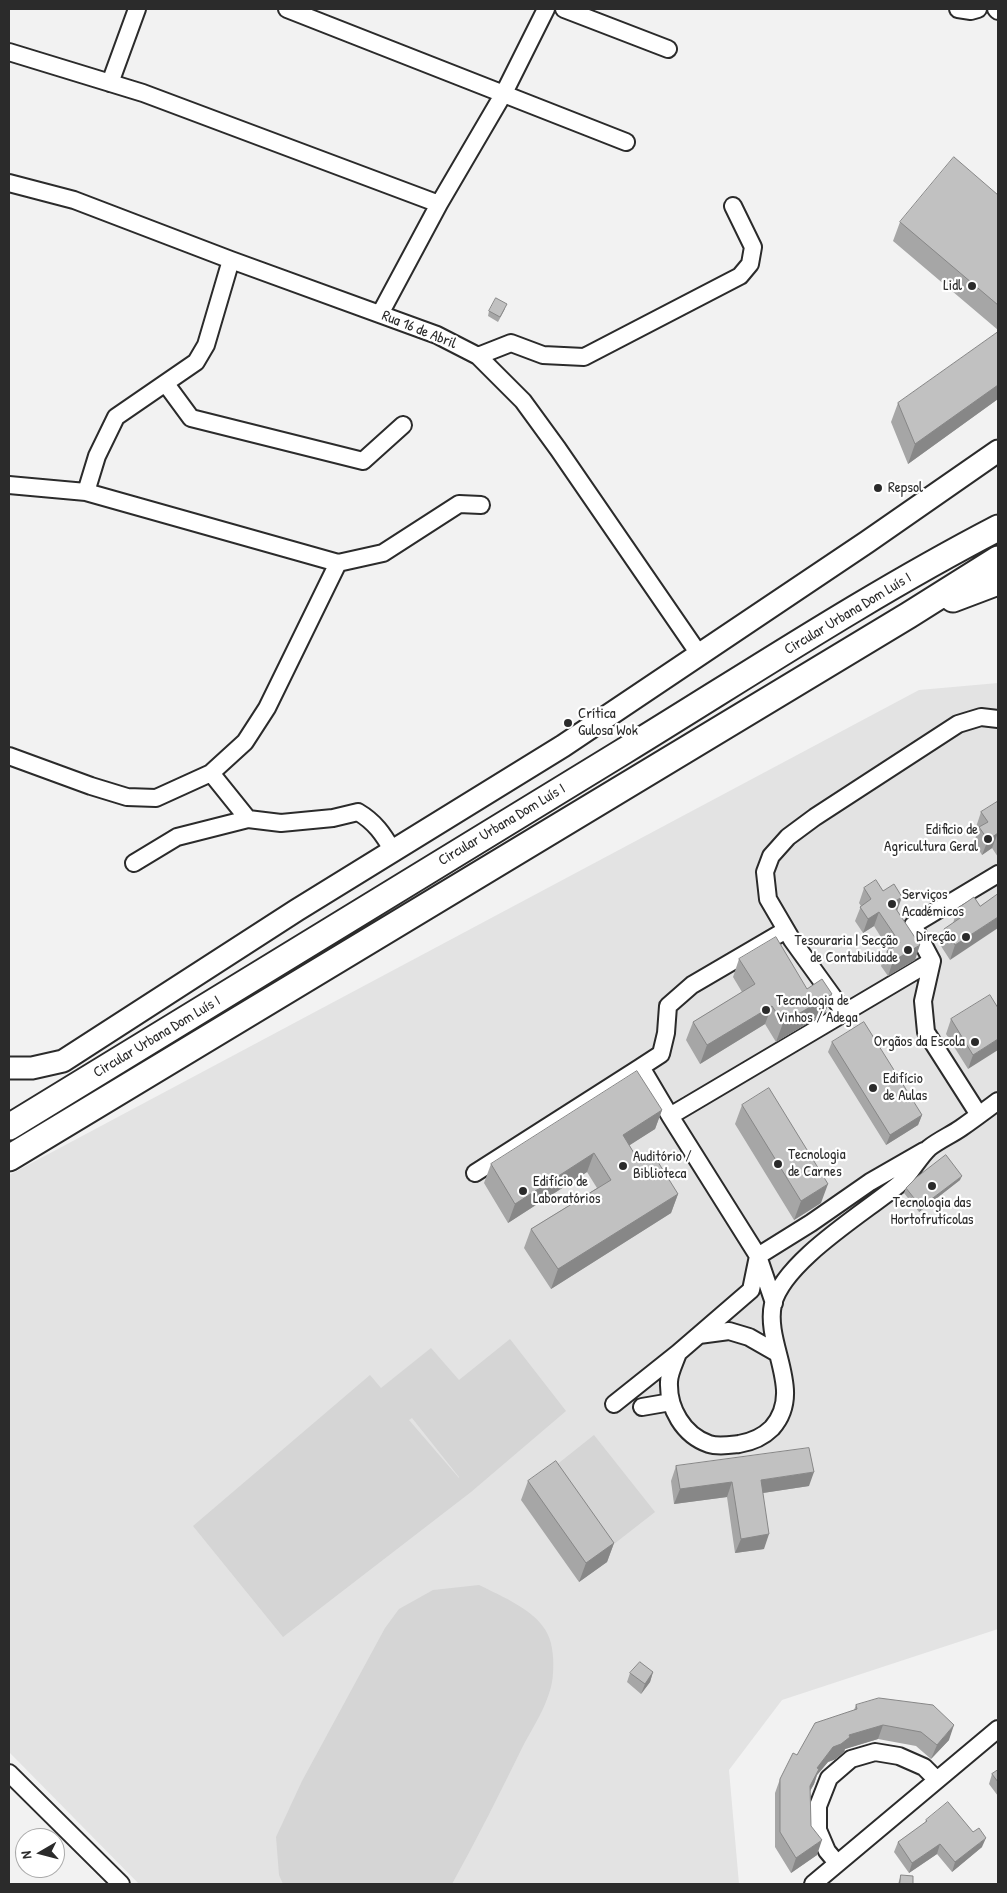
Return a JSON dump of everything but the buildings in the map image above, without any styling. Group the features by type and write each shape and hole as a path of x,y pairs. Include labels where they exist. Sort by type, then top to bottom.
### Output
{"highway":[{"path":"950,553 998,510"},
{"name":"Circular Urbana Dom Luís I","path":"9,1127 722,691 844,614 950,553 998,528"},
{"name":"Circular Urbana Dom Luís I","path":"9,1158 998,559"},
{"path":"903,618 998,582"}],"main road":[{"path":"9,1068 32,1068 63,1061 297,910 563,746 867,542 998,451"}],"street":[{"path":"110,83 137,9"},
{"path":"287,9 626,142"},
{"path":"380,314 439,204 504,93 546,9"},
{"path":"564,9 668,49"},
{"path":"958,9 970,11 978,9"},
{"path":"9,52 110,83 284,144 439,204"},
{"name":"Rua 16 de Abril","path":"9,183 74,200 231,260 437,335 478,356 523,400 699,654"},
{"path":"478,356 511,343 543,354 584,357 740,276 750,264 753,247 733,206"},
{"path":"86,492 97,456 116,417 196,362 206,345 231,260"},
{"path":"166,384 191,418 362,461 403,425"},
{"path":"9,485 86,492 338,564 383,553 459,504 481,505"},
{"path":"9,756 127,797 156,798 211,773 244,742 268,708 338,564"},
{"path":"844,1012 812,969 768,899 765,872 771,856 788,837 873,778 958,724 982,718 998,719"},
{"path":"211,773 248,819"},
{"path":"134,863 177,837 248,819 281,823 333,818 358,812 370,819 382,833 393,851"},
{"path":"979,1115 926,1032 923,1001 932,961 913,925 998,874"},
{"path":"475,1173 661,1054 666,1033 668,1006 692,985 786,930"},
{"path":"670,1116 932,961"},
{"path":"641,1067 758,1256 774,1303"},
{"path":"614,1404 752,1290 758,1256 811,1223 870,1182 928,1149 998,1101"},
{"path":"678,1353 669,1380 671,1402 678,1420 692,1436 710,1445 728,1446 746,1443 761,1437 772,1427 781,1414 785,1400 785,1384 777,1353 772,1318 774,1303 781,1286 792,1270 831,1235 908,1177 928,1149"},
{"path":"699,1335 729,1332 749,1337 777,1353"},
{"path":"642,1407 671,1402"},
{"path":"818,1881 837,1862 998,1729"},
{"path":"837,1862 827,1851 818,1830 818,1806 829,1778 851,1759 875,1752 899,1756 924,1767 937,1780"},
{"path":"9,1773 121,1884"}],"shaded area":[{"path":"998,683 998,1629 782,1700 729,1770 739,1884 139,1884 9,1752 9,1175 919,690"},
{"path":"510,1339 566,1411 471,1492 283,1637 193,1526 370,1375 381,1388 431,1348 459,1380","holes":["412,1418 459,1478 409,1420"]},
{"path":"594,1435 655,1512 605,1551 545,1474"},
{"path":"479,1585 518,1605 543,1626 551,1644 553,1673 550,1692 542,1711 452,1884 283,1884 279,1875 276,1837 302,1781 385,1628 399,1609 433,1590"}],"place":[{"name":"Lidl","path":"972,286"},
{"name":"Repsol","path":"878,488"},
{"name":"Crítica Gulosa Wok","path":"568,723"},
{"name":"Edificio de Agricultura Geral","path":"988,839"},
{"name":"Serviços Académicos","path":"892,904"},
{"name":"Direção","path":"966,937"},
{"name":"Tesouraria | Secção de Contabilidade","path":"908,950"},
{"name":"Tecnologia de Vinhos / Adega","path":"766,1010"},
{"name":"Orgãos da Escola","path":"975,1042"},
{"name":"Edifício de Aulas","path":"873,1088"},
{"name":"Tecnologia de Carnes","path":"778,1164"},
{"name":"Auditório / Biblioteca","path":"623,1166"},
{"name":"Tecnologia das Hortofrutícolas","path":"932,1186"},
{"name":"Edifício de Laboratórios","path":"523,1191"}]}
